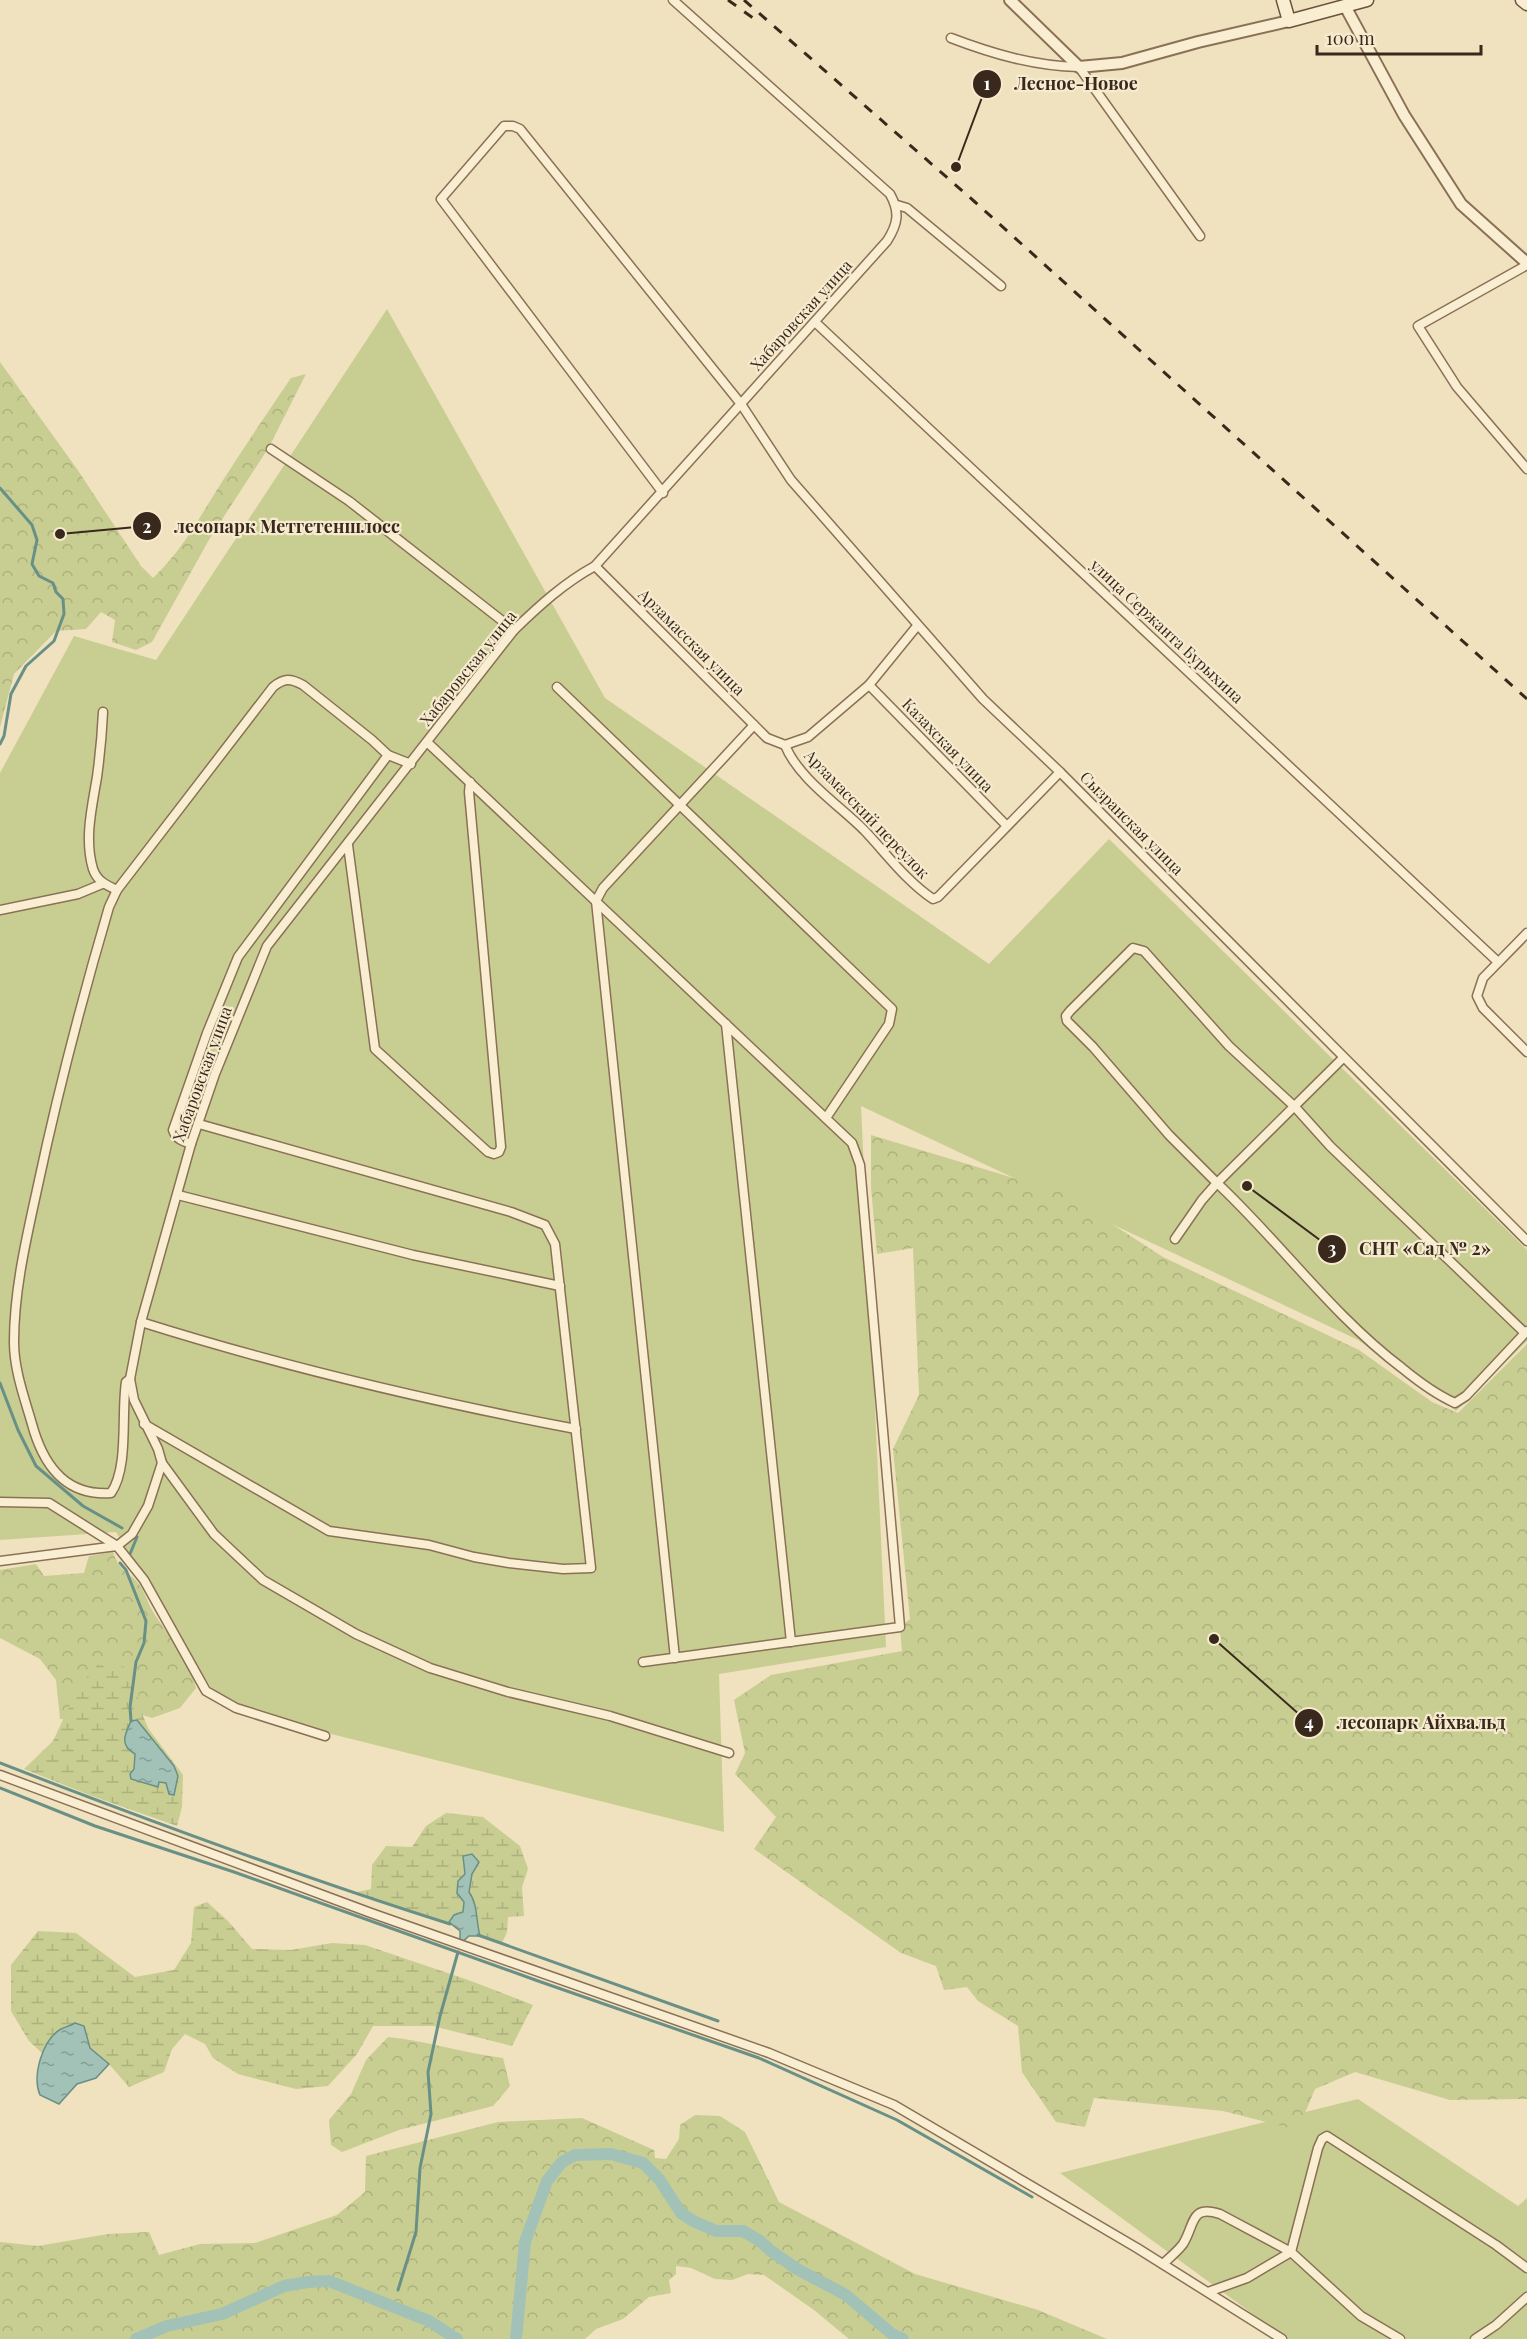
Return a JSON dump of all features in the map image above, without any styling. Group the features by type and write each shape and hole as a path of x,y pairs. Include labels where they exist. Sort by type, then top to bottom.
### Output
{"main road":[{"path":"1283,0 1289,21 1367,0"},
{"path":"1522,0 1527,4"}],"street":[{"path":"673,0 890,194 897,205 907,208 1001,286"},
{"path":"1010,0 1079,67 1200,236"},
{"path":"1345,6 1404,115 1461,204 1527,264 1418,326 1457,387 1527,470"},
{"path":"951,38 1023,61 1079,67 1122,63 1198,42 1289,21"},
{"name":"Сызранская улица","path":"663,493 441,199 504,126 520,129 741,404 791,480 983,699 1060,772 1527,1241"},
{"name":"Хабаровская улица","path":"117,890 103,927 62,1079 21,1263 14,1343 20,1385 39,1446 51,1469 71,1486 96,1494 111,1493 116,1486 120,1467 126,1382 130,1379 141,1322 191,1144 215,1074 267,946 514,630 569,580 595,566 663,493 887,241 895,229 898,216 897,205"},
{"name":"улица Сержанта Бурыхина","path":"815,322 1498,962"},
{"path":"271,449 349,501 514,630"},
{"name":"Арзамасская улица","path":"595,566 767,738 785,745"},
{"path":"785,745 808,737 869,685 917,626"},
{"path":"103,712 101,747 91,804 89,840 94,870 102,884 117,890 273,687 281,680 292,679 303,685 372,740 387,755 411,764"},
{"name":"Казахская улица","path":"869,685 1006,825"},
{"path":"557,687 892,1009 889,1024 826,1118"},
{"path":"675,1658 596,901 603,888 754,725"},
{"path":"428,742 852,1143 860,1165 900,1627 643,1662"},
{"name":"Арзамасский переулок","path":"785,745 790,756 825,795 862,829 917,889 933,899 938,897 1060,772"},
{"path":"191,1144 181,1141 175,1136 173,1130 207,1033 238,957 387,755"},
{"path":"348,845 375,1049 494,1155 501,1147 469,792 470,782"},
{"path":"0,910 78,894 102,884"},
{"path":"1526,1048 1483,1008 1477,996 1483,978 1527,933"},
{"path":"1137,948 1144,951 1229,1046 1295,1107 1330,1146 1526,1332 1466,1396 1455,1403 1436,1395 1382,1353 1356,1329 1322,1295 1249,1213 1169,1134 1093,1047 1066,1021 1066,1016 1129,952 1137,948"},
{"path":"726,1024 791,1642"},
{"path":"1175,1239 1202,1200 1217,1183 1343,1058"},
{"path":"144,1424 329,1531 429,1545 474,1557 563,1569 591,1568 555,1244 545,1225 511,1212 199,1124"},
{"path":"178,1195 413,1255 560,1286"},
{"path":"141,1322 212,1344 359,1383 576,1429"},
{"path":"130,1379 134,1400 158,1449 162,1463 214,1534 263,1580 356,1634 430,1668 508,1692 610,1716 729,1753"},
{"path":"0,1561 117,1546 132,1534 148,1506 162,1463"},
{"path":"0,1502 49,1503 117,1546 144,1580 207,1691 236,1708 325,1736"},
{"path":"0,1774 360,1909 769,2052 894,2105 1163,2264 1282,2339"},
{"path":"1208,2292 1247,2278 1291,2252 1318,2148 1322,2139 1327,2136 1496,2245 1527,2268"},
{"path":"1163,2264 1182,2246 1194,2218 1201,2211 1211,2211 1291,2252 1360,2316 1400,2339"},
{"path":"1475,2339 1496,2325 1527,2297"}],"green space":[{"path":"387,309 605,698 989,964 1109,839 1527,1250 1527,1341 1456,1411 1358,1340 861,1106 886,1647 719,1674 724,1832 223,1707 116,1532 0,1540 0,773 74,636 156,660"},
{"path":"0,362 77,469 141,566 153,578 190,534 237,458 291,378 306,374 269,447 210,538 152,642 136,650 112,642 115,620 101,612 86,629 56,631 14,674 0,727"},
{"path":"871,1135 1064,1193 1163,1257 1359,1350 1432,1402 1458,1413 1527,1344 1527,2099 1450,2100 1355,2072 1315,2089 1305,2113 1290,2128 1223,2111 1094,2098 1085,2127 1056,2122 1022,2072 1018,2026 978,2001 967,1987 944,1990 936,1966 901,1953 754,1849 776,1817 735,1774 745,1753 734,1700 771,1675 902,1651 900,1627 910,1619 893,1449 919,1395 913,1248 877,1254 871,1188"},
{"path":"113,1552 122,1568 141,1587 152,1610 189,1667 196,1688 180,1708 152,1718 115,1706 89,1722 60,1719 56,1680 40,1659 0,1638 0,1570 36,1564 44,1576 84,1573 89,1556"},
{"path":"101,1661 125,1667 140,1688 137,1701 148,1728 183,1775 182,1807 177,1826 24,1769 53,1741 79,1686"},
{"path":"446,1813 483,1817 520,1846 528,1869 522,1887 524,1916 508,1917 507,1932 502,1943 480,1936 469,1936 461,1944 460,1931 450,1924 352,1893 371,1889 372,1865 386,1846 412,1847 426,1826"},
{"path":"207,1902 228,1921 252,1949 291,1950 332,1943 365,1945 533,2005 512,2046 433,2026 373,2026 357,2054 328,2086 296,2089 238,2074 213,2058 205,2044 185,2034 172,2049 164,2072 129,2087 109,2064 90,2048 84,2026 58,2032 50,2040 43,2054 29,2041 11,2011 11,1965 38,1931 76,1933 135,1977 174,1970 191,1943 194,1907"},
{"path":"388,2037 503,2058 510,2086 493,2106 399,2130 342,2152 331,2145 329,2120 351,2094 366,2060"},
{"path":"1358,2099 1518,2206 1527,2198 1527,2339 1287,2339 1060,2173"},
{"path":"695,2115 720,2116 745,2132 779,2202 915,2274 1038,2310 1107,2339 849,2339 814,2310 764,2275 748,2274 732,2280 715,2279 691,2268 676,2266 676,2274 669,2280 671,2293 649,2297 623,2319 596,2329 585,2339 0,2339 0,2242 38,2246 108,2234 149,2232 159,2255 200,2244 255,2243 337,2215 365,2192 366,2156 498,2122 582,2118 654,2150 655,2158 666,2159 679,2139 680,2125"}],"water":[{"path":"137,1720 174,1766 178,1776 174,1795 169,1794 166,1783 159,1782 158,1787 131,1779 135,1754 127,1747 125,1739 131,1721"},
{"path":"472,1854 479,1862 472,1874 469,1892 475,1908 480,1936 469,1936 460,1944 460,1931 449,1922 454,1915 463,1912 464,1902 457,1893 458,1881 465,1874 463,1856"},
{"path":"75,2023 84,2026 90,2048 109,2064 96,2078 77,2084 59,2104 40,2095 38,2069 44,2050 54,2034"}],"waterway":[{"path":"0,488 32,525 37,540 32,564 39,576 53,583 56,592 63,599 64,614 54,641 26,666 11,694 4,736 0,744"},
{"path":"0,1383 18,1430 36,1466 83,1506 122,1528"},
{"path":"130,1554 137,1537"},
{"path":"120,1563 126,1570 146,1621 144,1643 136,1662 130,1707 131,1721"},
{"path":"0,1763 224,1847 450,1924"},
{"path":"0,1788 95,1826 234,1872 759,2058 897,2120 1032,2197"},
{"path":"478,1935 718,2021"},
{"path":"398,2290 416,2232 420,2168 431,2114 428,2072 440,2016 458,1952"},
{"path":"516,2339 525,2242 547,2181 562,2162 575,2155 611,2154 643,2163 659,2179 681,2213 693,2221 716,2231 743,2231 797,2269 846,2295 892,2334 903,2339"},
{"path":"136,2339 167,2326 222,2314 284,2286 329,2281 429,2321 457,2339"}],"railway":[{"path":"728,0 760,23"},
{"path":"744,0 975,202 1527,699"}],"place":[{"name":"Лесное-Новое","path":"956,167"},
{"name":"лесопарк Метгетеншлосс","path":"60,534"},
{"name":"СНТ «Сад № 2»","path":"1247,1186"},
{"name":"лесопарк Айхвальд","path":"1214,1639"}]}
